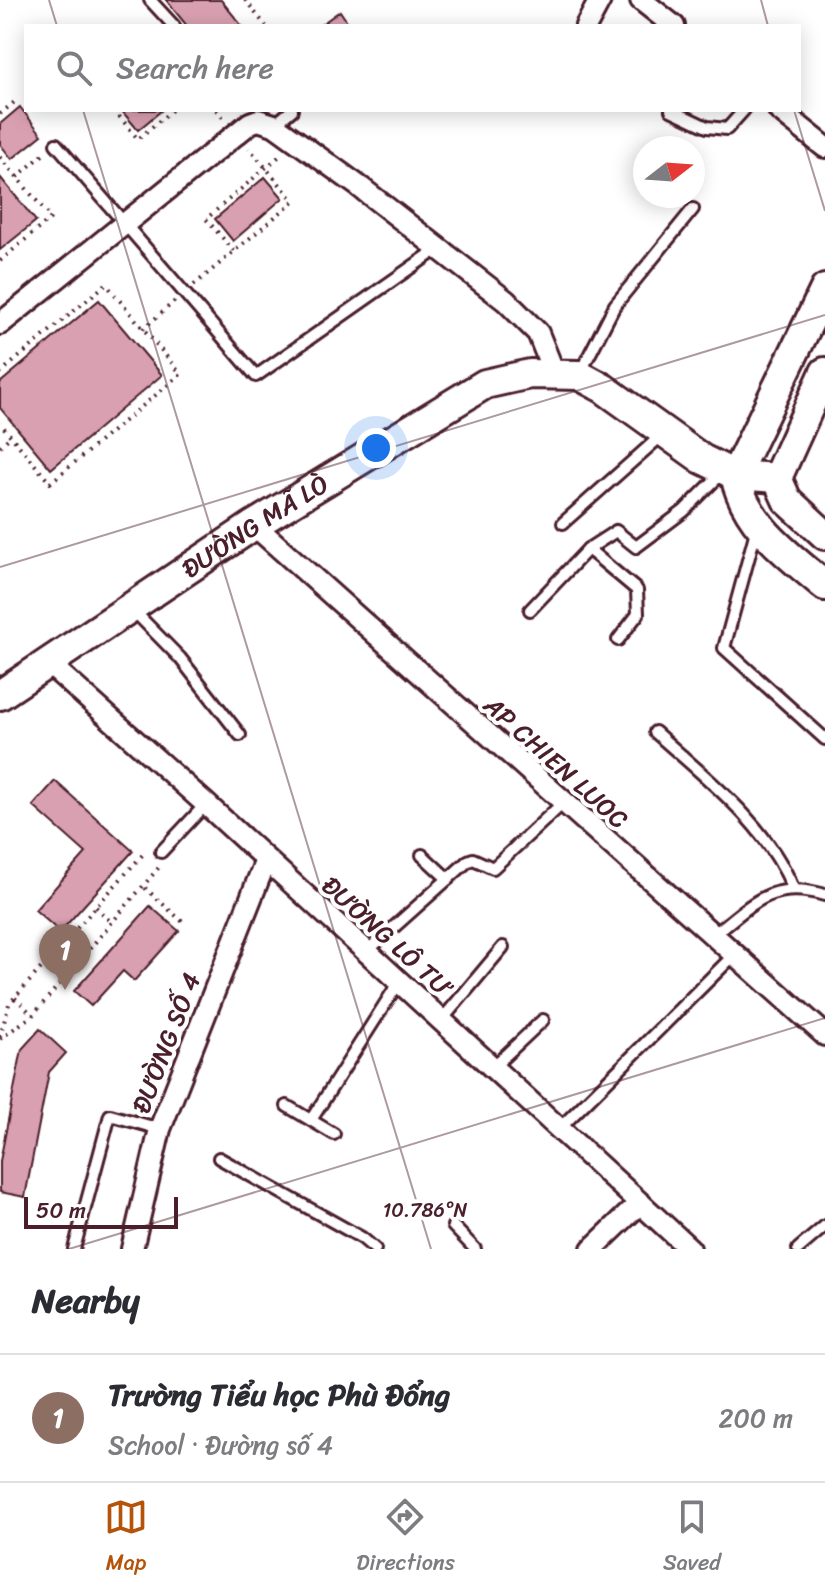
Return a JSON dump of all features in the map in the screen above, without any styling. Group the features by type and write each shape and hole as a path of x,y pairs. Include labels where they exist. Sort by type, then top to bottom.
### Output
{"main road":[{"path":"730,473 825,289"},
{"path":"825,372 777,478 787,500 825,535"},
{"path":"566,374 603,388 664,433 730,473 777,478"},
{"name":"ĐƯỜNG MÃ LÒ","path":"0,695 254,525 485,384 566,374"},
{"path":"730,473 758,525 825,586"}],"street":[{"path":"587,24 600,0"},
{"path":"641,0 671,24"},
{"path":"781,112 825,147"},
{"path":"0,324 260,118 297,141 506,301 538,333 566,374"},
{"name":"AP CHIEN LUOC","path":"254,525 562,804 825,1035"},
{"name":"ĐƯỜNG LÔ TƯ","path":"48,663 690,1249"},
{"name":"ĐƯỜNG SỐ 4","path":"132,1249 160,1129 266,860"},
{"path":"592,1249 639,1204"}],"lane":[{"path":"150,0 172,24"},
{"path":"260,118 284,112"},
{"path":"675,112 707,127 727,129 742,112"},
{"path":"56,144 256,376 439,248"},
{"path":"566,374 615,305 693,209"},
{"path":"563,523 664,433"},
{"path":"530,610 588,549 616,531 636,547 730,473"},
{"path":"758,525 724,648 825,739"},
{"path":"588,549 637,590 638,614 618,640"},
{"path":"131,608 180,658 240,735"},
{"path":"655,732 757,829 781,859 793,888"},
{"path":"161,852 206,804"},
{"path":"366,952 473,859 493,868 562,804"},
{"path":"422,855 448,879"},
{"path":"713,935 764,895 793,888 825,895"},
{"path":"441,1021 503,947"},
{"path":"559,1129 734,955"},
{"path":"311,1120 399,982"},
{"path":"492,1068 543,1020"},
{"path":"287,1106 334,1134"},
{"path":"74,1249 110,1115 160,1129"},
{"path":"219,1158 362,1238 375,1249"},
{"path":"453,1226 475,1249"},
{"path":"798,1249 825,1226"}],"path":[{"path":"245,0 264,24"},
{"path":"0,114 17,100"},
{"path":"116,112 138,139 170,112"},
{"path":"143,329 294,201 218,112"},
{"path":"234,251 206,219 297,141"},
{"path":"17,177 56,144"},
{"path":"0,157 51,218 0,261"},
{"path":"0,373 106,284 181,374 50,483 0,423"},
{"path":"0,446 11,436"},
{"path":"0,1038 9,1004 145,852"},
{"path":"0,1038 33,1015 161,870"},
{"path":"145,888 184,923"},
{"path":"96,907 113,924"},
{"path":"15,998 33,1015"}],"building":[{"path":"166,0 221,0 240,24 185,24"},
{"path":"340,11 349,24 322,24"},
{"path":"20,107 42,135 12,159 0,144 0,124"},
{"path":"123,112 160,112 138,130"},
{"path":"0,177 36,221 0,250"},
{"path":"265,177 283,198 233,241 215,219"},
{"path":"99,300 162,375 51,469 0,408 0,383"},
{"path":"55,781 133,851 60,932 35,910 86,853 33,806"},
{"path":"150,906 179,931 134,981 123,971 91,1006 74,991"},
{"path":"40,1029 66,1053 49,1072 25,1197 0,1192 0,1161 22,1049"}],"place":[{"name":"Trường Tiểu học Phù Đổng","path":"65,990"}]}
